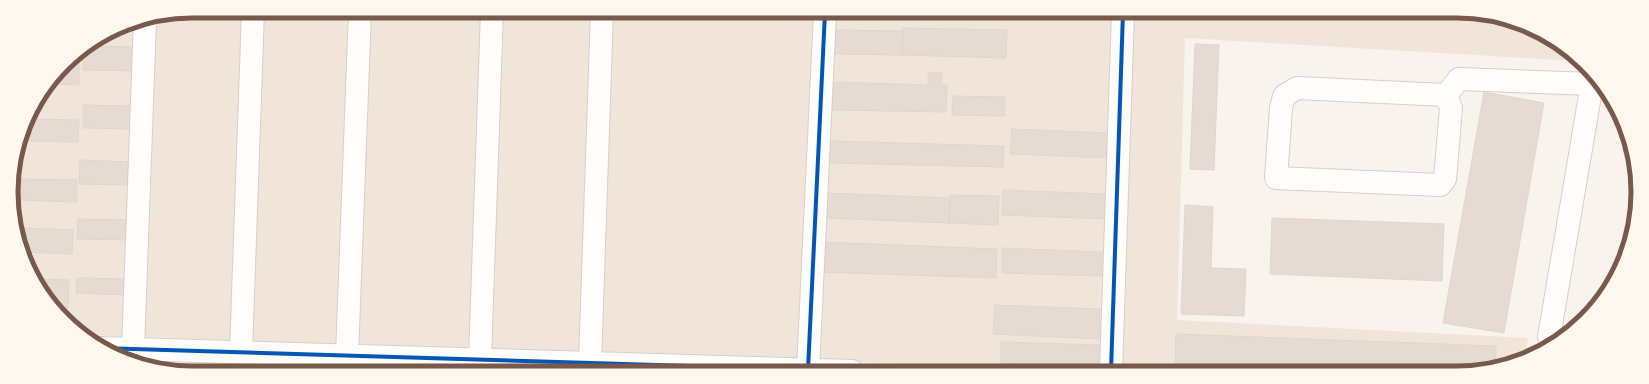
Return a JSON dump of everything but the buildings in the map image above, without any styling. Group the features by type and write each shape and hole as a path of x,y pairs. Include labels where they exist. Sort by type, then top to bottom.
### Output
{"street":[{"path":"241,352 253,18"},
{"path":"347,355 360,18"},
{"path":"480,360 492,18"},
{"path":"590,363 602,18"},
{"path":"808,366 825,18"},
{"path":"1111,366 1123,18"},
{"path":"133,348 145,25"},
{"path":"1446,95 1459,79 1592,84 1550,337 1553,338"},
{"path":"1297,88 1446,95 1451,108 1445,179 1440,185 1276,178 1281,108 1284,96 1297,88"},
{"path":"115,348 683,366"}],"shaded area":[{"path":"181,18 1468,18 1491,21 1524,31 1554,47 1572,61 1185,38 1177,320 1528,338 1526,352 1491,363 1468,366 970,366 93,335 77,323 61,307 47,289 31,259 19,215 18,181 21,158 31,125 41,105 61,77 77,61 95,47 125,31 158,21"}],"cycle path":[{"path":"808,366 825,18"},
{"path":"1111,366 1123,18"},
{"path":"116,348 689,366"}]}
